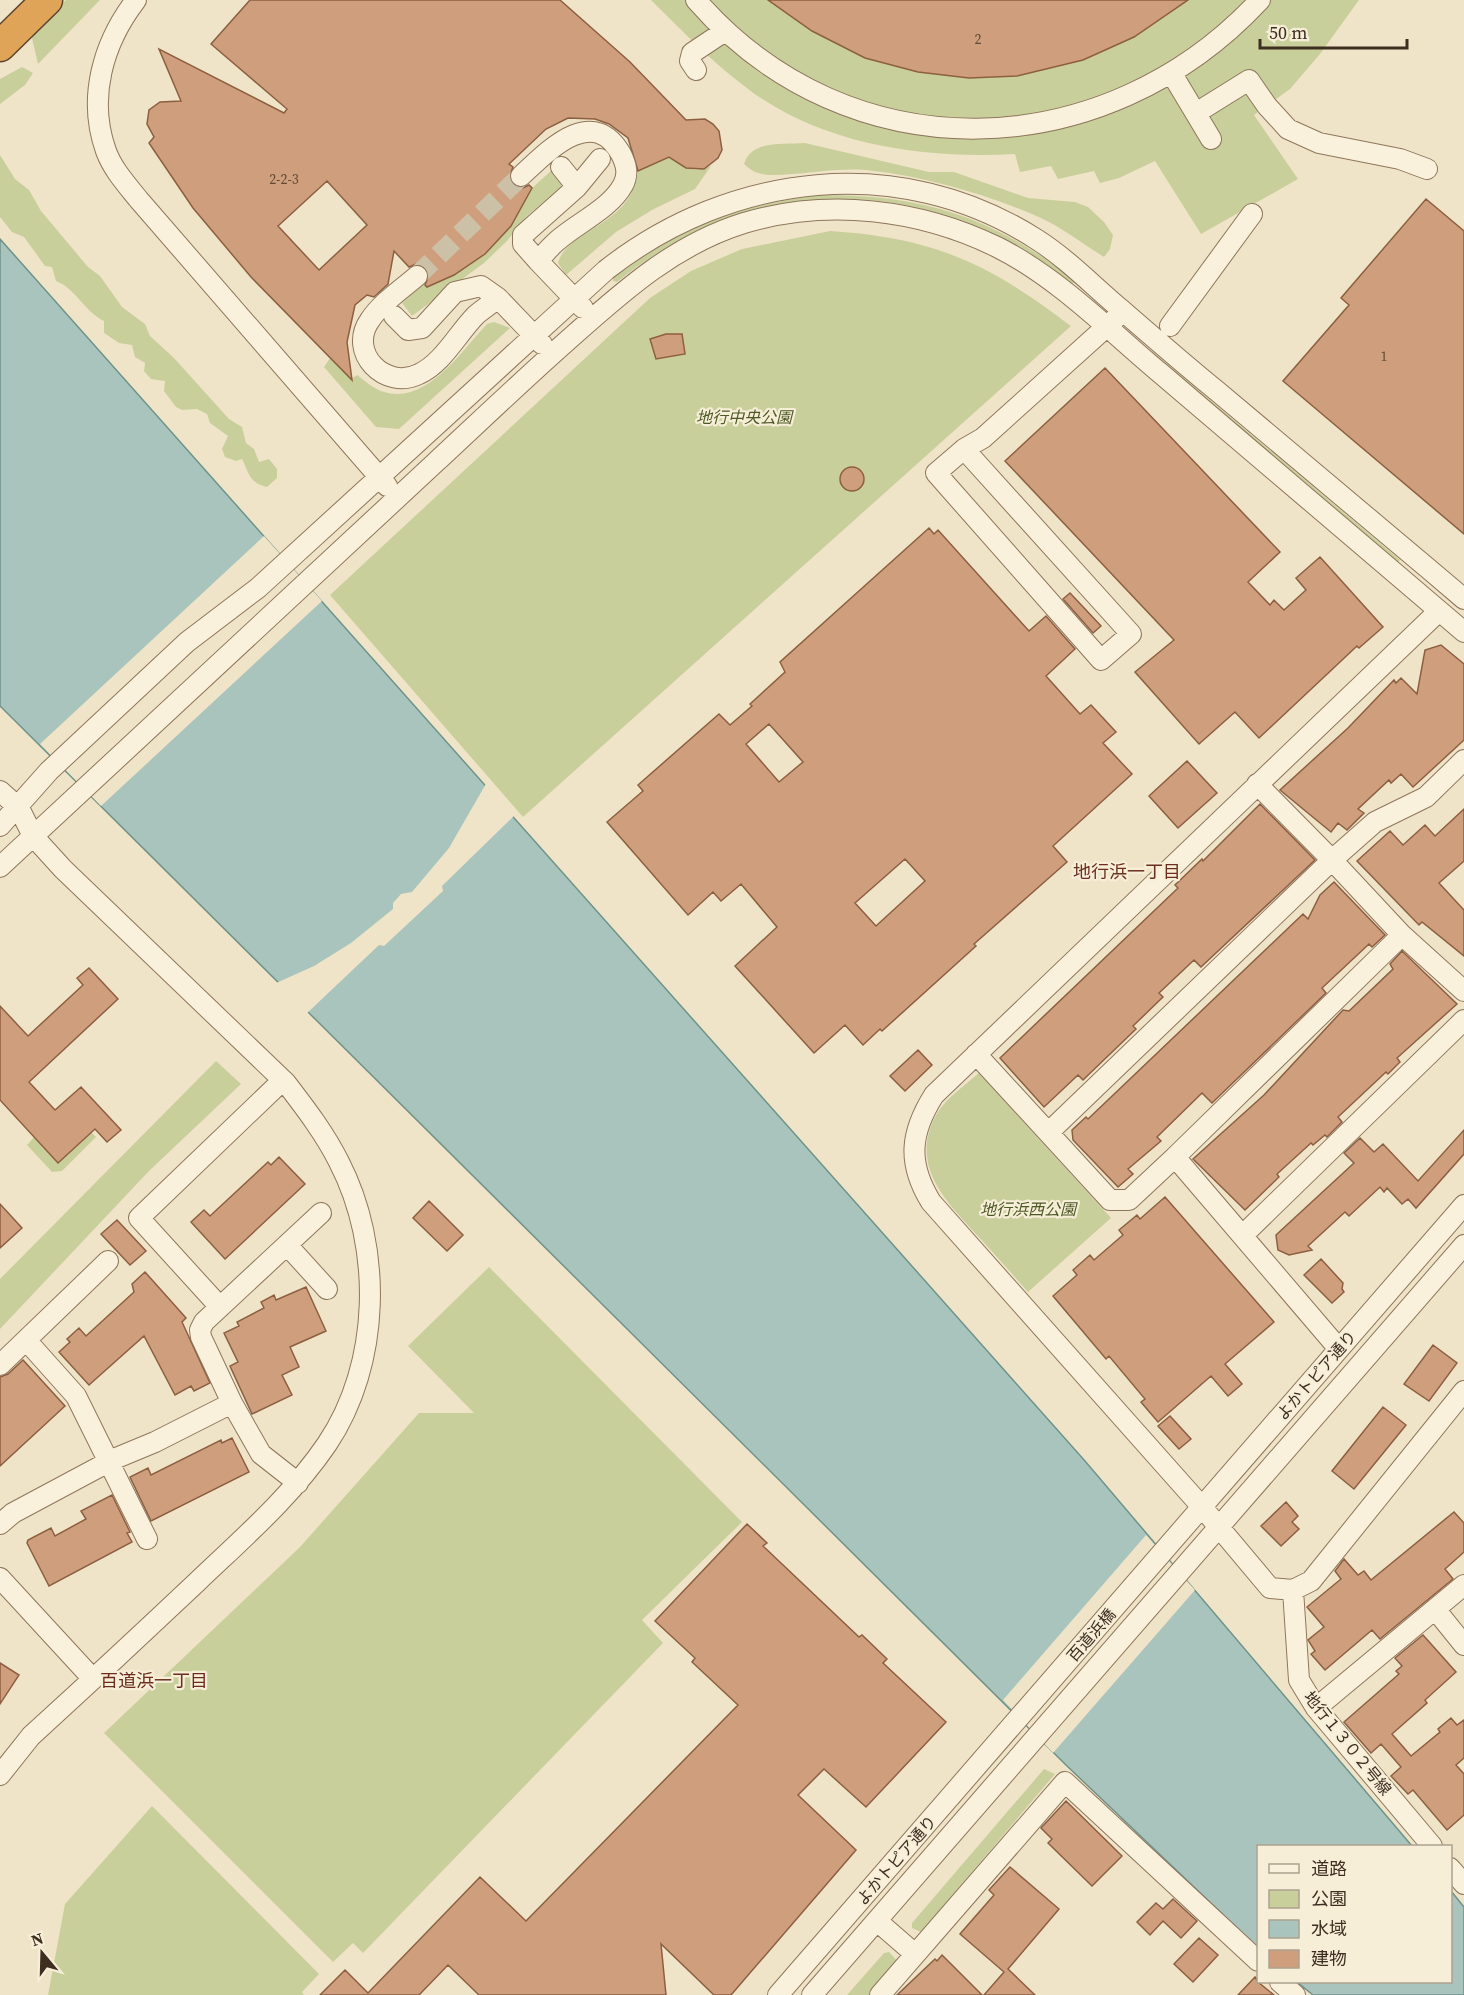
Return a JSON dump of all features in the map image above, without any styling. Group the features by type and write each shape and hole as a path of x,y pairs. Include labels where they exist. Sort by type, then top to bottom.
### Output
{"highway":[{"path":"0,22 24,0"},
{"path":"0,45 47,0"}],"street":[{"path":"136,0 120,21 101,69 97,98 106,152 118,175 396,498"},
{"path":"696,0 725,31 772,68 825,96 882,116 941,127 1001,128 1061,119 1119,101 1172,74 1220,39 1260,0"},
{"path":"696,70 690,61 692,53 725,31"},
{"path":"1172,74 1211,139"},
{"path":"1196,113 1249,80 1267,106 1288,129 1319,143 1400,159 1427,169"},
{"path":"520,176 563,138 573,133 604,136 620,153 627,173 624,184 613,198 556,241 538,261"},
{"path":"593,316 523,244 523,235 577,187 600,159"},
{"path":"561,166 577,187"},
{"path":"33,836 0,826 19,808 49,771 187,642 258,588 574,299 630,251 665,230 705,210 772,190 849,184 880,185 926,193 969,206 1009,224 1066,261 1464,599"},
{"path":"0,867 593,316 658,264 717,234 744,224 777,216 848,209 920,218 960,231 999,248 1041,274 1464,632"},
{"path":"1170,326 1252,214"},
{"path":"417,276 369,320 364,336 365,353 372,366 382,375 394,378 419,375 432,364 476,315 498,298"},
{"path":"394,316 408,330 422,328 455,292 481,286 498,298 551,354"},
{"path":"964,449 1131,634 1101,660 936,473 964,449 983,438 1107,329 1123,311"},
{"path":"1439,611 934,1095 918,1125 914,1158 922,1188 931,1202 1202,1507 1270,1588 1293,1590 1311,1581 1464,1391"},
{"path":"1050,1132 1332,860 1375,822 1425,797 1464,760"},
{"path":"1257,784 1402,935 1464,991"},
{"path":"0,791 19,808 33,836 63,869 283,1080 310,1114 340,1164 361,1220 370,1275 366,1340 350,1397 328,1443 298,1483 277,1506 31,1736 0,1775"},
{"path":"976,1054 1110,1200 1129,1200 1402,935"},
{"path":"1243,1235 1464,1020"},
{"path":"220,1307 139,1218 283,1080"},
{"path":"1175,1157 1339,1349"},
{"name":"よかトピア通り","path":"1169,1547 1464,1205"},
{"path":"298,1483 261,1454 232,1403 201,1338 200,1330 204,1322 321,1212"},
{"path":"287,1245 327,1289"},
{"name":"よかトピア通り","path":"1181,1573 1464,1245"},
{"path":"0,1365 108,1261"},
{"path":"26,1340 76,1396 147,1539"},
{"path":"0,1524 13,1513 108,1462 155,1442 232,1403"},
{"name":"百道浜橋","path":"1013,1724 1169,1547"},
{"name":"百道浜橋","path":"1030,1744 1181,1573"},
{"path":"0,1578 93,1679"},
{"path":"1316,1708 1464,1585"},
{"name":"地行１３０２号線","path":"1293,1590 1299,1680 1316,1708 1431,1845"},
{"path":"1435,1609 1464,1646"},
{"name":"よかトピア通り","path":"778,1995 1013,1724"},
{"name":"よかトピア通り","path":"812,1995 1030,1744"},
{"path":"880,1995 1065,1782 1257,1960"},
{"path":"1452,1870 1464,1884"},
{"path":"877,1921 915,1954"},
{"path":"1281,1983 1295,1995"}],"green space":[{"path":"66,0 100,0 38,64 31,34"},
{"path":"651,0 1359,0 1320,54 1290,89 1254,115 1298,179 1201,234 1155,161 1119,178 1100,183 1094,171 1058,179 1051,166 1020,172 1015,154 946,154 912,151 844,137 812,125 781,110 738,82"},
{"path":"22,67 33,73 25,85 0,104 0,79"},
{"path":"805,143 929,172 954,172 1028,198 1075,202 1088,207 1104,222 1113,235 1110,249 1104,257 1056,226 1030,213 940,183 860,170 768,175 755,172 744,164 754,150 761,147"},
{"path":"0,155 15,179 29,190 41,211 88,267 100,276 122,307 145,324 150,336 174,358 229,419 242,427 246,443 254,449 259,462 269,459 277,469 277,478 267,487 253,480 242,459 236,461 225,457 222,449 228,436 210,423 207,414 197,409 182,410 176,407 164,391 165,381 151,379 144,371 145,363 135,357 132,345 119,343 104,333 104,321 91,312 69,289 56,281 52,267 45,266 24,237 12,232 0,217"},
{"path":"672,156 685,167 700,169 711,166 695,189 652,210 616,232 566,275 558,263 564,251 574,241 613,215 625,204 633,189 637,171"},
{"path":"552,170 562,181 561,187 527,216 507,241 484,263 412,316 402,303 423,283 427,287 454,275 485,254 511,226 532,188"},
{"path":"818,195 890,199 954,213 1014,240 1044,258 1074,280 1074,283 1070,284 1017,247 960,221 902,205 844,199 785,204 727,219 670,245 617,282 613,281 613,278 637,260 685,232 761,205"},
{"name":"地行中央公園","path":"830,231 900,240 959,258 1013,286 1071,326 523,817 330,595 650,298 691,271 742,249"},
{"path":"494,322 510,328 399,429 376,427 324,367 330,358 351,379 357,375 380,391 400,394 415,391 442,373 487,324"},
{"path":"1152,351 1400,560 1398,562 1150,353"},
{"path":"216,1061 241,1084 149,1171 0,1329 0,1279"},
{"name":"地行浜西公園","path":"979,1073 1111,1218 1028,1292 943,1196 929,1168 928,1136 934,1119 948,1100"},
{"path":"89,1130 96,1137 62,1171 52,1172 27,1145 34,1137 58,1162"},
{"path":"489,1267 742,1522 642,1620 663,1643 363,1953 353,1943 333,1962 104,1733 300,1547 419,1413 474,1413 408,1346"},
{"path":"1044,1769 1055,1774 921,1932 912,1928 912,1923"},
{"path":"152,1806 319,1974 302,1992 304,1995 48,1995 65,1904"},
{"path":"889,1952 900,1964 871,1995 847,1995 884,1953"}],"water":[{"path":"0,239 1085,1461 1411,1845 1257,1845 1257,1947 1067,1766 0,706"},
{"path":"1452,1892 1464,1907 1464,1995 1313,1995 1298,1983 1452,1983"}],"pier":[{"path":"264,536 322,601 101,806 40,744"},
{"path":"487,782 516,814 442,886 443,891 384,946 379,945 305,1015 274,984 314,966 351,943 393,909 393,903 401,894 412,892 449,848"},
{"path":"1146,1535 1195,1590 1053,1753 1003,1700"}],"building":[{"path":"250,0 560,0 630,62 686,120 705,119 713,124 719,131 722,150 718,158 704,169 686,168 669,157 638,171 628,138 609,124 595,119 568,118 546,129 509,164 513,167 509,178 513,185 523,188 529,185 532,188 511,226 485,254 454,275 427,287 425,285 429,275 426,268 416,264 409,267 394,251 388,284 374,297 367,295 355,305 347,342 352,380 251,277 193,208 149,143 154,137 147,124 149,110 160,102 181,101 159,49 284,113 287,109 211,44","holes":["327,181 367,225 319,270 278,226"]},
{"path":"768,0 1188,0 1134,37 1083,60 1017,76 969,78 918,72 865,58 812,31"},
{"path":"1426,199 1464,231 1464,534 1283,381 1349,305 1341,298"},
{"path":"666,334 682,334 685,354 656,359 650,339"},
{"path":"1105,368 1280,552 1248,582 1270,605 1274,600 1284,610 1306,590 1296,578 1320,557 1383,627 1359,648 1357,646 1259,738 1235,712 1199,744 1135,672 1174,640 1005,461"},
{"path":"852,467 861,470 864,479 861,488 852,491 843,488 840,479 843,470"},
{"path":"929,528 934,534 938,530 1029,631 1046,616 1075,649 1046,676 1080,714 1091,705 1116,732 1103,743 1132,774 1053,846 1067,862 974,944 976,946 882,1031 880,1029 863,1045 845,1025 814,1053 735,966 777,927 741,884 721,901 713,892 688,915 607,822 643,791 638,785 719,714 730,725 752,706 750,704 785,672 780,662","holes":["769,724 803,762 779,782 746,744","905,859 925,881 876,926 855,903"]},
{"path":"1070,593 1101,626 1093,633 1063,599"},
{"path":"1441,645 1464,664 1464,740 1413,787 1401,774 1391,783 1389,780 1358,809 1364,813 1347,830 1338,823 1331,832 1280,790 1348,728 1394,680 1396,683 1401,678 1417,694 1425,650"},
{"path":"1187,761 1217,793 1178,828 1149,796"},
{"path":"1260,804 1315,860 1201,967 1194,960 1159,993 1163,997 1133,1026 1136,1029 1083,1080 1078,1075 1044,1107 1000,1058 1178,888 1175,885 1202,859 1203,861"},
{"path":"1464,809 1464,861 1439,883 1464,910 1464,956 1422,922 1419,925 1357,861 1390,831 1403,845 1425,825 1435,836"},
{"path":"1334,882 1385,935 1372,947 1369,944 1322,988 1326,993 1212,1103 1202,1093 1157,1137 1161,1141 1128,1169 1133,1174 1118,1187 1073,1140 1072,1130 1086,1117 1088,1119 1303,914 1308,919 1320,895"},
{"path":"1402,951 1457,1004 1397,1058 1400,1062 1388,1074 1386,1072 1338,1117 1342,1122 1327,1137 1325,1135 1313,1145 1311,1143 1277,1174 1279,1177 1245,1210 1193,1159 1264,1095 1343,1010 1349,1011 1393,969 1390,964"},
{"path":"89,968 118,999 29,1082 55,1110 81,1087 121,1130 107,1142 95,1129 58,1163 0,1100 0,1006 28,1036 83,985 77,978"},
{"path":"918,1050 932,1065 905,1091 890,1076"},
{"path":"1464,1130 1464,1154 1416,1208 1408,1199 1402,1204 1387,1188 1384,1192 1380,1187 1349,1216 1345,1212 1308,1246 1312,1250 1289,1255 1278,1250 1276,1235 1354,1163 1344,1153 1360,1138 1374,1152 1383,1144 1418,1181"},
{"path":"279,1157 305,1184 225,1259 191,1222 204,1210 210,1216 268,1162 271,1165"},
{"path":"1165,1197 1274,1322 1225,1364 1242,1384 1228,1396 1211,1376 1158,1422 1141,1402 1145,1399 1109,1356 1106,1359 1053,1296 1077,1275 1073,1270 1090,1255 1094,1260 1123,1235 1119,1230 1137,1215 1140,1219"},
{"path":"429,1201 463,1235 447,1251 413,1218"},
{"path":"0,1204 22,1228 0,1248"},
{"path":"117,1220 146,1251 130,1265 101,1234"},
{"path":"1321,1259 1343,1283 1344,1292 1332,1303 1304,1275"},
{"path":"145,1272 186,1318 182,1322 210,1383 194,1391 191,1386 175,1395 144,1336 89,1385 59,1352 70,1342 67,1339 79,1328 86,1336 134,1292 132,1284"},
{"path":"306,1287 326,1331 290,1347 299,1367 282,1375 292,1395 252,1414 230,1366 238,1362 224,1333 239,1326 237,1322 264,1308 261,1302 274,1295 276,1300"},
{"path":"1433,1345 1457,1363 1429,1401 1404,1384"},
{"path":"23,1360 65,1406 0,1466 0,1377 8,1374"},
{"path":"1383,1407 1406,1425 1354,1489 1332,1471"},
{"path":"1170,1416 1191,1439 1179,1449 1158,1426"},
{"path":"232,1438 249,1472 151,1521 130,1477 148,1468 151,1475 221,1440 222,1443"},
{"path":"112,1495 130,1532 127,1533 132,1542 49,1586 27,1543 28,1540 51,1528 55,1536 86,1519 81,1511"},
{"path":"1286,1502 1298,1516 1292,1522 1299,1529 1281,1546 1261,1526"},
{"path":"1454,1512 1464,1523 1464,1552 1445,1569 1453,1579 1380,1639 1372,1630 1325,1670 1311,1654 1315,1651 1308,1640 1324,1627 1307,1607 1341,1579 1335,1571 1344,1559 1358,1575 1364,1571 1371,1580"},
{"path":"747,1524 767,1543 763,1546 859,1637 862,1635 887,1659 883,1663 946,1722 866,1807 824,1769 798,1795 856,1850 731,1995 714,1995 661,1944 666,1995 479,1995 448,1965 419,1995 320,1995 345,1970 368,1993 480,1877 526,1921 738,1705 692,1662 695,1658 655,1621"},
{"path":"1423,1635 1456,1672 1425,1700 1427,1703 1392,1734 1411,1756 1440,1732 1438,1729 1451,1718 1457,1725 1464,1720 1464,1758 1456,1765 1464,1774 1464,1815 1447,1830 1413,1790 1408,1794 1391,1776 1401,1767 1381,1744 1371,1753 1344,1722 1399,1674 1396,1671 1402,1666 1395,1658"},
{"path":"0,1663 19,1675 0,1704"},
{"path":"1066,1801 1122,1856 1092,1886 1048,1843 1052,1839 1041,1828"},
{"path":"1010,1867 1059,1909 1008,1969 1035,1995 984,1995 1004,1972 960,1934 994,1895 989,1890"},
{"path":"1173,1899 1197,1921 1181,1938 1163,1921 1150,1935 1137,1922 1156,1903 1163,1909"},
{"path":"1199,1938 1218,1955 1193,1982 1174,1964"},
{"path":"942,1955 982,1995 897,1995 935,1959 937,1961"},
{"path":"1255,1977 1257,1983 1274,1995 1238,1995"}],"tunnel":[{"path":"417,276 521,176"}],"district":[{"name":"地行浜一丁目","path":"1127,872"},
{"name":"百道浜一丁目","path":"154,1681"}]}
